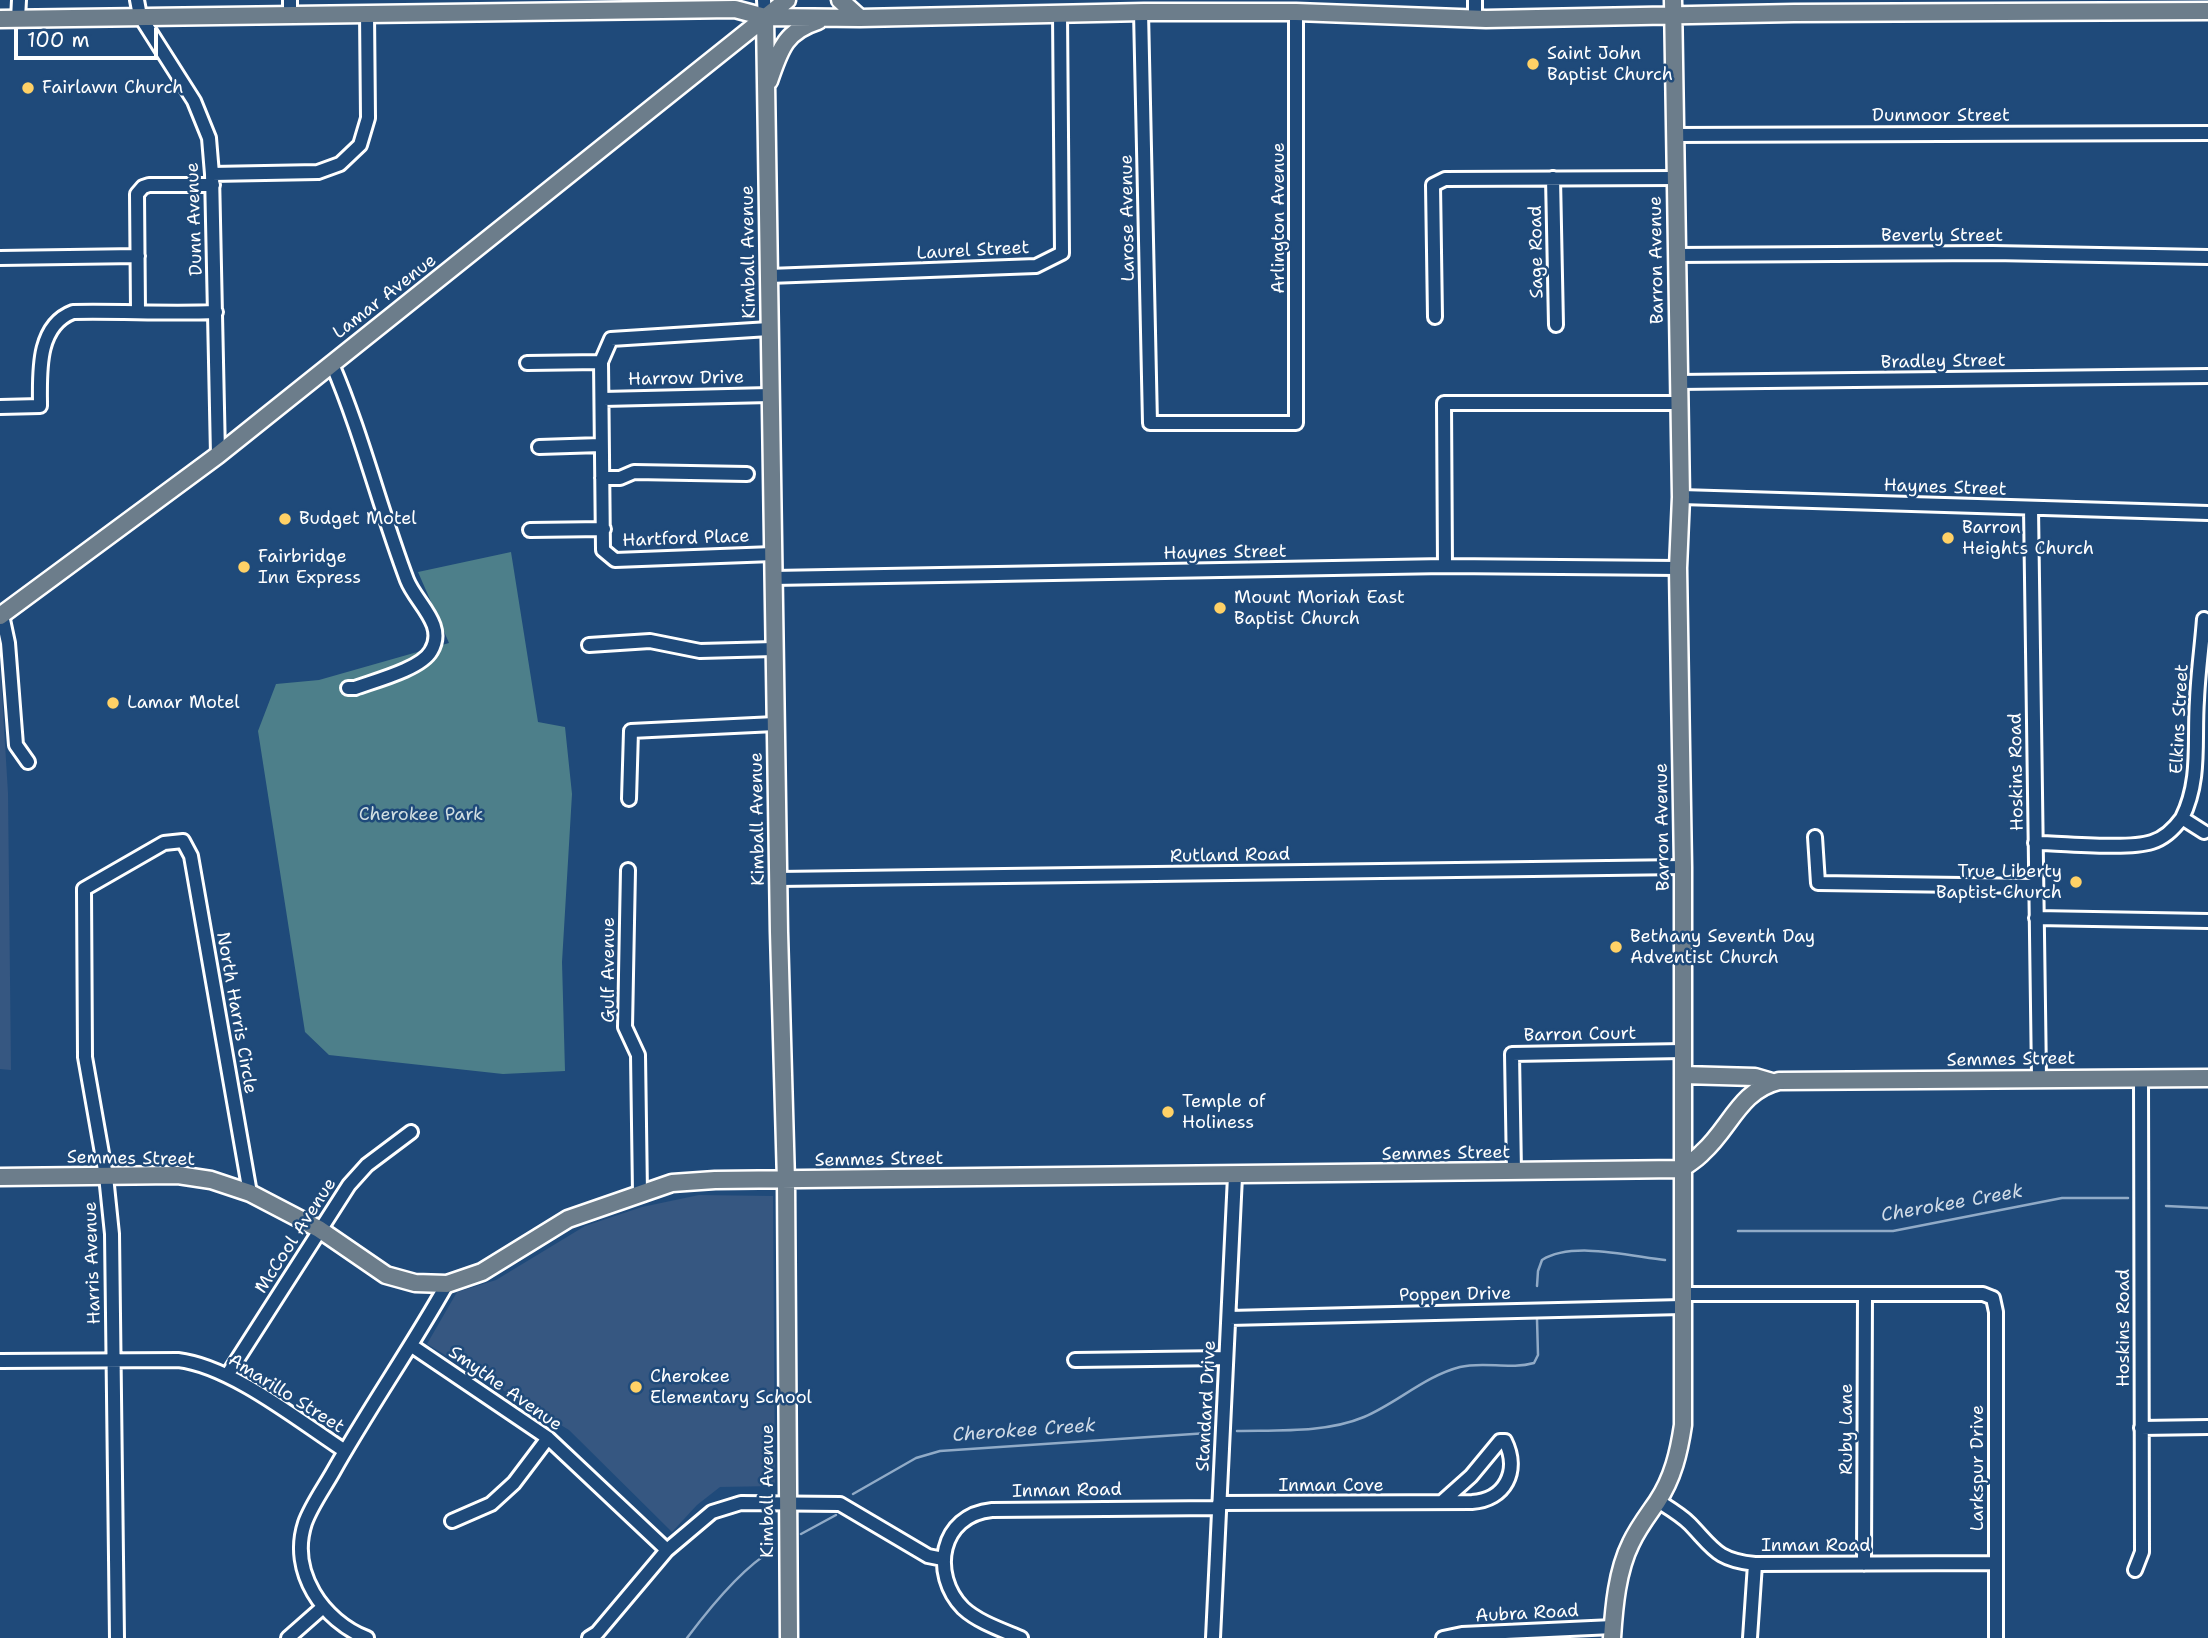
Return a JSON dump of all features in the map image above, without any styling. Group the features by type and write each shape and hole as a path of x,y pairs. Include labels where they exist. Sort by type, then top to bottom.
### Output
{"main road":[{"name":"Lamar Avenue","path":"1,615 218,455 425,292 764,8 787,0"},
{"path":"841,0 860,18"},
{"path":"0,19 138,8 290,7 367,13 449,6 604,5 764,8 830,17 860,18 1060,13 1296,12 1475,19 1673,7 2208,11"},
{"name":"Barron Avenue","path":"1613,1633 1617,1591 1625,1557 1631,1542 1671,1476 1683,1425 1683,867 1678,568 1681,497 1673,7"},
{"name":"Kimball Avenue","path":"764,8 775,724 786,1181 786,1504 789,1638"},
{"path":"766,90 785,41 792,32 830,17"},
{"name":"Semmes Street","path":"1683,1075 1755,1077 1772,1082 2039,1077 2208,1078"},
{"path":"1681,1169 1704,1152 1744,1101 1772,1082"},
{"name":"Semmes Street","path":"0,1177 178,1175 211,1180 250,1193 319,1229 386,1275 415,1283 447,1284 482,1272 568,1219 672,1183 1681,1169"}],"street":[{"path":"18,19 19,0"},
{"path":"1475,0 1475,19"},
{"name":"Dunn Avenue","path":"138,8 194,101 209,138 213,180 218,455"},
{"name":"Larose Avenue","path":"1142,12 1150,423 1296,423"},
{"name":"Arlington Avenue","path":"1296,12 1296,423"},
{"path":"138,311 139,190 149,185 318,172 340,164 360,145 368,118 367,13"},
{"name":"Laurel Street","path":"769,276 1036,267 1062,253 1060,13"},
{"name":"Dunmoor Street","path":"1674,135 2208,133"},
{"path":"1435,317 1433,185 1445,178 1675,178"},
{"name":"Sage Road","path":"1553,178 1556,325"},
{"name":"Beverly Street","path":"1676,255 1992,253 2208,257"},
{"path":"0,258 138,256"},
{"path":"0,407 40,406 41,356 47,338 61,320 73,313 216,312"},
{"path":"604,529 601,362 611,338 769,329"},
{"path":"527,363 601,362"},
{"path":"332,363 347,399 408,583 433,622 436,633 430,653 421,661 355,688 348,688"},
{"name":"Bradley Street","path":"1678,382 2208,376"},
{"name":"Harrow Drive","path":"603,399 770,395"},
{"path":"1446,566 1444,403 1678,403"},
{"path":"539,447 601,445"},
{"path":"602,478 621,478 634,472 747,474"},
{"name":"Haynes Street","path":"1681,497 2208,513"},
{"name":"Hoskins Road","path":"2031,508 2039,1077"},
{"name":"Hartford Place","path":"530,530 604,529 603,550 615,560 773,554"},
{"name":"Haynes Street","path":"773,578 1446,566 1678,568"},
{"path":"1,615 8,643 16,745 28,762"},
{"name":"Elkins Street","path":"2035,843 2151,843 2170,832 2182,818 2193,790 2196,772 2197,701 2204,619"},
{"path":"589,645 650,641 700,652 774,649"},
{"path":"629,799 631,731 775,724"},
{"path":"2182,818 2204,832"},
{"path":"1815,837 1818,883 2035,886"},
{"name":"Harris Avenue","path":"117,1638 112,1234 106,1176 85,1057 84,889 164,842 183,841"},
{"name":"North Harris Circle","path":"183,841 191,856 250,1193"},
{"name":"Rutland Road","path":"778,879 1683,867"},
{"name":"Gulf Avenue","path":"628,870 625,1027 638,1055 640,1193"},
{"path":"2036,918 2208,920"},
{"name":"Barron Court","path":"1514,1172 1512,1054 1683,1051"},
{"name":"Hoskins Road","path":"2136,1570 2142,1552 2141,1078"},
{"name":"McCool Avenue","path":"228,1374 349,1185 367,1165 411,1132"},
{"name":"Standard Drive","path":"1213,1638 1234,1176"},
{"path":"368,1638 354,1633 322,1608 303,1572 301,1548 305,1523 345,1451 412,1346 447,1284"},
{"name":"Poppen Drive","path":"1229,1318 1865,1294 1995,1295"},
{"name":"Ruby Lane","path":"1864,1564 1865,1294"},
{"name":"Larkspur Drive","path":"1995,1295 1996,1638"},
{"name":"Smythe Avenue","path":"412,1346 548,1438 667,1550"},
{"path":"1075,1360 1226,1358"},
{"name":"Amarillo Street","path":"0,1361 193,1361 228,1374 345,1451"},
{"path":"2141,1428 2208,1427"},
{"path":"452,1521 491,1504 514,1483 548,1438"},
{"name":"Inman Cove","path":"1219,1506 1479,1502 1498,1494 1506,1484 1509,1471 1505,1441 1500,1441 1471,1476 1443,1501"},
{"name":"Inman Road","path":"1658,1501 1689,1523 1716,1552 1729,1559 1755,1564 1996,1563"},
{"path":"589,1638 597,1633 667,1550 712,1512 741,1503 841,1504 928,1556 943,1559 955,1597 966,1610 1021,1638"},
{"name":"Inman Road","path":"943,1559 950,1535 964,1521 985,1510 1219,1506"},
{"path":"1750,1638 1755,1564"},
{"path":"288,1638 322,1608"},
{"name":"Aubra Road","path":"1443,1638 1462,1634 1613,1633"}],"shaded area":[{"path":"0,661 8,793 11,1070 0,1069"},
{"name":"Cherokee Elementary School","path":"699,1195 773,1196 775,1486 720,1487 697,1505 672,1532 569,1430 427,1344 457,1292 496,1280 585,1226 642,1207"}],"green space":[{"name":"Cherokee Park","path":"511,552 538,722 565,727 572,794 562,962 565,1071 503,1074 329,1055 305,1032 258,731 276,684 319,680 449,643 418,572"}],"waterway":[{"name":"Cherokee Creek","path":"1738,1231 1893,1231 2062,1198 2128,1198"},
{"name":"Cherokee Creek","path":"2166,1206 2208,1208"},
{"name":"Cherokee Creek","path":"1537,1286 1542,1260 1554,1254 1602,1251 1665,1260"},
{"name":"Cherokee Creek","path":"1237,1431 1302,1430 1334,1426 1364,1417 1447,1371 1469,1365 1516,1366 1534,1363 1538,1355 1537,1319"},
{"name":"Cherokee Creek","path":"853,1494 916,1458 940,1451 1208,1433"},
{"name":"Cherokee Creek","path":"801,1534 836,1515"},
{"name":"Cherokee Creek","path":"687,1638 738,1578 773,1550"}],"place":[{"name":"Saint John Baptist Church","path":"1533,64"},
{"name":"Fairlawn Church","path":"28,88"},
{"name":"Budget Motel","path":"285,519"},
{"name":"Barron Heights Church","path":"1948,538"},
{"name":"Fairbridge Inn Express","path":"244,567"},
{"name":"Mount Moriah East Baptist Church","path":"1220,608"},
{"name":"Lamar Motel","path":"113,703"},
{"name":"True Liberty Baptist Church","path":"2076,882"},
{"name":"Bethany Seventh Day Adventist Church","path":"1616,947"},
{"name":"Temple of Holiness","path":"1168,1112"},
{"name":"Cherokee Elementary School","path":"636,1387"}]}
